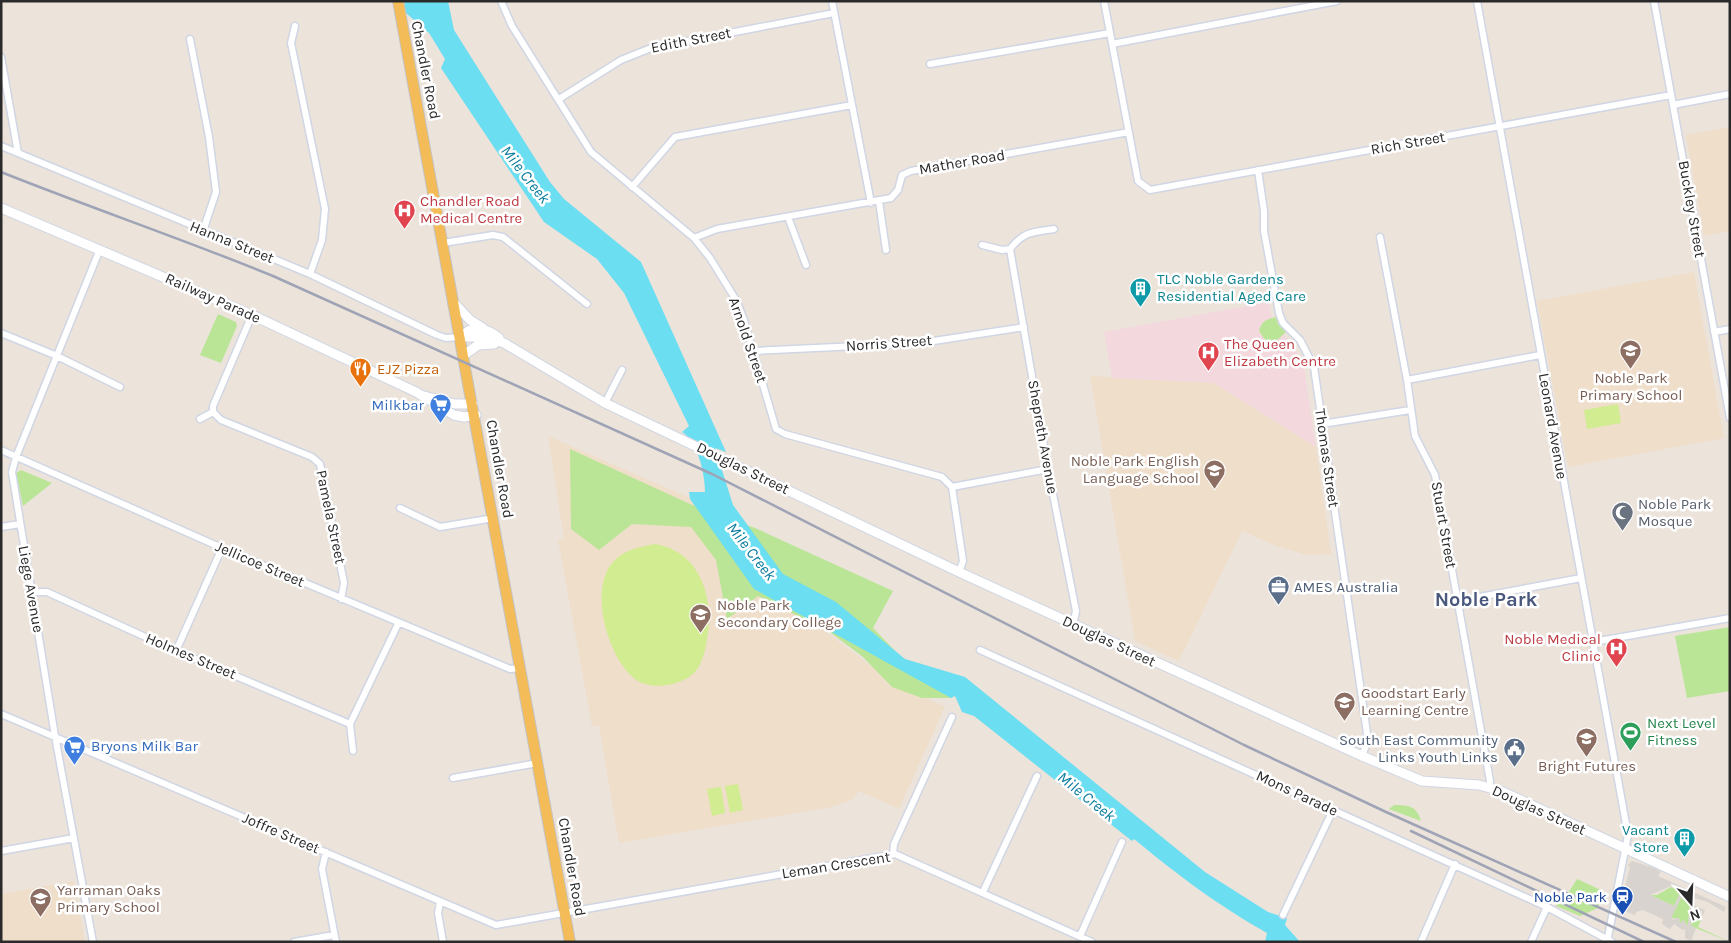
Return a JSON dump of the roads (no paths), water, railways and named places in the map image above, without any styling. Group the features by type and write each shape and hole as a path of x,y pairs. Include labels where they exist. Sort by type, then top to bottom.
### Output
{"main road":[{"name":"Chandler Road","path":"399,5 476,415 570,942"},
{"name":"Railway Parade","path":"1,208 252,315 422,396 454,415 464,417 476,415"},
{"name":"Douglas Street","path":"455,304 470,320 605,403 725,458 960,572 1422,782 1490,787 1730,897"},
{"path":"461,337 468,330 474,328 489,331"},
{"name":"Douglas Street","path":"461,337 485,338 507,344"},
{"path":"464,355 475,347 484,344 507,344"},
{"name":"Railway Parade","path":"422,396 455,404 473,404"}],"street":[{"name":"Arnold Street","path":"501,1 512,26 559,99 590,152 694,238 736,300 754,351 776,429 785,434 942,477 952,487"},
{"path":"832,1 871,203"},
{"path":"1104,1 1129,132"},
{"path":"1112,44 1337,1"},
{"name":"Leonard Avenue","path":"1477,1 1628,835 1627,850 1608,941"},
{"name":"Buckley Street","path":"1654,1 1730,418"},
{"name":"Edith Street","path":"559,99 622,60 650,48 834,13"},
{"path":"295,26 291,44 326,209 322,240 310,274"},
{"path":"930,64 1110,33"},
{"path":"190,38 209,137 216,192 203,231"},
{"path":"1,57 18,153"},
{"path":"1673,104 1730,94"},
{"name":"Rich Street","path":"1129,132 1138,182 1150,190 1671,95"},
{"path":"632,187 675,137 852,105"},
{"name":"Mather Road","path":"694,238 717,229 891,198 898,190 902,175 911,171 1129,132"},
{"name":"Hanna Street","path":"1,146 310,274 437,335 448,338 461,337"},
{"name":"Thomas Street","path":"1258,170 1264,211 1264,231 1279,313 1283,323 1300,340 1314,367 1368,740 1362,756"},
{"path":"878,201 886,250"},
{"path":"788,217 806,265"},
{"path":"982,245 1002,250 1010,249 1020,237 1034,232 1054,229"},
{"path":"443,244 493,235 503,237 587,304"},
{"name":"Stuart Street","path":"1380,238 1417,442 1435,475 1490,787"},
{"name":"Liege Avenue","path":"93,942 31,592 12,472 16,456 100,249"},
{"name":"Shepreth Avenue","path":"1010,249 1048,469 1076,611 1073,624"},
{"path":"200,419 213,412 213,406 252,315"},
{"name":"Norris Street","path":"754,351 922,343 1024,327"},
{"path":"1714,332 1730,329"},
{"path":"1,333 57,356 120,387"},
{"path":"1407,380 1540,355"},
{"path":"605,403 622,370"},
{"path":"1322,424 1410,410"},
{"name":"Pamela Street","path":"213,412 221,420 312,457 320,464 344,583 340,599"},
{"name":"Jellicoe Street","path":"1,450 398,624 510,670 521,668"},
{"path":"960,572 963,560 952,487 1048,469"},
{"path":"400,508 440,527 494,518"},
{"path":"1,527 20,524"},
{"path":"176,651 222,548"},
{"path":"1458,601 1581,578"},
{"name":"Holmes Street","path":"31,592 47,592 176,651 350,724"},
{"path":"1593,642 1730,618"},
{"path":"353,751 350,724 398,624"},
{"name":"Mons Parade","path":"980,650 1455,864 1547,907 1608,941"},
{"name":"Joffre Street","path":"1,714 496,925 565,913"},
{"path":"893,854 894,844 952,717"},
{"path":"453,778 538,763"},
{"path":"983,892 1037,776"},
{"path":"1283,915 1333,810"},
{"path":"1,851 74,838"},
{"path":"1080,936 1122,842"},
{"path":"294,942 335,938 322,869 326,852"},
{"name":"Leman Crescent","path":"565,913 893,854 983,892 1092,942"},
{"path":"1421,942 1455,864"},
{"path":"440,902 438,914 443,942"},
{"path":"1531,942 1547,907"}],"water":[{"name":"Mile Creek","path":"404,1 448,1 454,30 550,182 564,199 641,262 726,452 715,448 733,505 783,574 836,602 905,659 965,677 1205,872 1268,912 1287,918 1285,925 1300,942 1265,942 1267,933 1198,889 1134,839 1132,841 974,716 962,712 955,696 951,698 754,589 690,499 689,492 705,492 700,459 688,437 682,432 689,426 624,293 597,259 544,222 441,68 445,59 429,33 406,13"}],"railway":[{"path":"1,172 273,276 712,474 1244,745 1386,812 1676,942"},
{"path":"1411,831 1644,942"}],"place":[{"name":"Chandler Road Medical Centre","path":"404,229"},
{"name":"TLC Noble Gardens Residential Aged Care","path":"1141,307"},
{"name":"Noble Park Primary School","path":"1631,369"},
{"name":"The Queen Elizabeth Centre","path":"1208,372"},
{"name":"EJZ Pizza","path":"361,388"},
{"name":"Milkbar","path":"440,424"},
{"name":"Noble Park English Language School","path":"1215,489"},
{"name":"Noble Park Mosque","path":"1622,532"},
{"name":"AMES Australia","path":"1278,606"},
{"name":"Noble Park Secondary College","path":"701,633"},
{"name":"Noble Medical Clinic","path":"1617,667"},
{"name":"Goodstart Early Learning Centre","path":"1345,721"},
{"name":"Next Level Fitness","path":"1631,751"},
{"name":"Bright Futures","path":"1587,757"},
{"name":"Bryons Milk Bar","path":"75,765"},
{"name":"South East Community Links Youth Links","path":"1514,768"},
{"name":"Vacant Store","path":"1685,858"},
{"name":"Noble Park","path":"1623,916"},
{"name":"Yarraman Oaks Primary School","path":"41,918"}],"district":[{"name":"Noble Park","path":"1486,599"}]}
